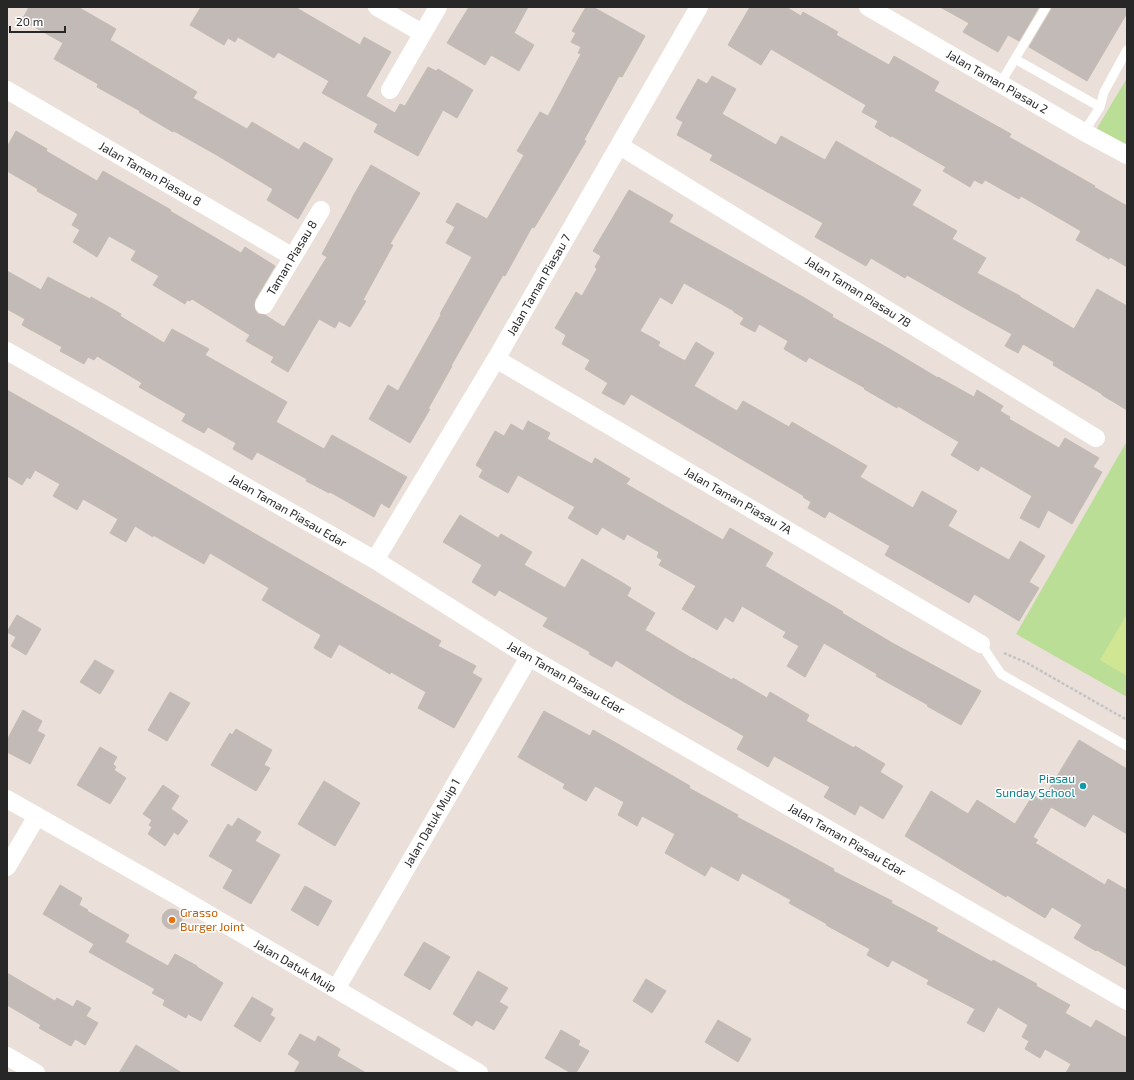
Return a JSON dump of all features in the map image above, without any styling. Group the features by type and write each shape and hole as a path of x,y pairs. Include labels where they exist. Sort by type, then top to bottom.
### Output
{"street":[{"path":"377,7 422,33"},
{"path":"390,90 438,7"},
{"name":"Jalan Taman Piasau 7","path":"375,560 496,359 699,7"},
{"name":"Jalan Taman Piasau 2","path":"868,7 1000,84 1127,155"},
{"name":"Jalan Taman Piasau 8","path":"7,90 293,257"},
{"name":"Jalan Taman Piasau 7B","path":"620,146 1096,438"},
{"name":"Taman Piasau 8","path":"264,305 321,210"},
{"name":"Jalan Taman Piasau Edar","path":"7,352 375,560 529,657 1127,1001"},
{"name":"Jalan Taman Piasau 7A","path":"496,359 981,644"},
{"name":"Jalan Datuk Muip 1","path":"336,989 529,657"},
{"name":"Jalan Datuk Muip","path":"7,799 479,1073"},
{"path":"7,867 38,816"},
{"path":"7,1056 36,1073"}],"lane":[{"path":"1000,84 1046,7"},
{"path":"1084,132 1100,106 1104,92 1127,50"},
{"path":"1015,59 1100,106"},
{"path":"981,644 1001,674 1127,746"}],"path":[{"path":"981,644 1027,663 1127,720"}],"green space":[{"path":"1127,78 1127,155 1093,135"},
{"path":"1127,441 1127,697 1016,634"},
{"path":"1127,614 1127,676 1100,660"}],"building":[{"path":"29,7 78,7 116,29 110,40 197,92 193,98 247,129 252,122 299,150 304,142 333,159 298,219 267,200 273,189 215,154 139,112 140,111 97,87 98,84 54,59 63,43 22,20"},
{"path":"201,7 295,7 360,45 364,37 391,52 366,96 395,113 400,104 405,106 428,67 436,71 438,69 473,90 457,118 443,110 418,156 374,132 378,124 322,93 329,81 278,52 274,58 238,37 235,42 228,38 224,45 190,25"},
{"path":"469,7 528,7 514,33 534,45 519,71 491,55 485,65 447,43"},
{"path":"586,7 593,7 645,36 622,77 619,76 584,140 586,141 560,185 534,228 532,227 505,276 503,275 451,366 428,409 430,409 410,443 369,419 388,385 398,391 472,257 446,243 455,227 446,222 457,203 487,219 524,155 517,151 540,112 548,116 581,54 578,53 581,47 571,42 576,33 572,31"},
{"path":"750,7 786,7 801,16 803,12 838,32 836,35 889,65 894,56 939,82 934,91 1011,134 1009,137 1127,206 1127,267 1110,257 1109,259 1076,240 1081,231 1021,196 1019,199 985,180 982,184 974,180 970,187 943,171 946,167 875,127 878,121 862,112 866,105 771,49 761,65 728,45"},
{"path":"940,7 1039,7 1019,41 1008,35 998,52 963,32 969,23"},
{"path":"1052,7 1127,7 1127,13 1087,81 1029,47"},
{"path":"712,76 736,89 722,114 776,145 781,136 825,160 836,141 921,190 912,205 957,231 952,239 986,258 977,273 1020,296 1074,329 1097,289 1127,306 1127,410 1053,365 1054,362 1023,344 1018,353 1005,346 1012,334 907,275 905,278 871,258 866,266 815,237 823,223 710,160 713,155 677,135 683,122 676,118 698,79 707,84"},
{"path":"16,131 47,149 46,151 97,181 103,171 171,210 170,211 241,253 245,247 275,266 255,300 254,305 258,314 265,315 284,327 327,257 322,254 371,165 420,193 390,244 393,245 363,300 366,301 350,327 339,321 335,328 319,319 288,372 271,362 274,357 246,341 250,335 192,299 190,301 187,300 185,304 153,285 159,276 131,260 136,251 109,236 97,257 73,242 80,230 72,225 78,214 37,191 38,189 7,171 7,147"},
{"path":"629,190 673,215 669,222 803,297 833,315 832,317 938,378 974,397 977,390 1003,406 1000,411 1010,417 1009,419 1059,448 1065,438 1099,458 1093,467 1102,472 1072,524 1048,510 1039,528 1020,518 1032,496 981,466 978,471 951,455 959,442 898,406 897,408 864,389 865,388 809,357 806,362 784,349 788,341 759,324 755,332 740,324 744,318 684,283 672,304 660,297 640,331 660,342 658,346 685,361 696,342 714,353 694,386 737,411 743,401 789,427 792,422 867,466 860,477 913,508 922,491 957,511 948,526 1009,560 1020,541 1045,556 1029,582 1039,588 1019,621 974,594 969,603 885,555 890,546 829,511 825,518 808,508 811,502 803,497 804,496 631,394 624,405 602,393 608,383 585,369 590,360 562,344 566,335 555,328 576,292 582,296 597,269 595,267 601,256 593,251"},
{"path":"7,271 41,290 48,277 90,299 91,297 121,314 120,316 164,343 172,329 209,349 205,355 287,402 276,422 324,449 332,435 407,477 389,508 381,503 374,517 330,492 329,493 306,481 307,479 257,452 252,460 233,449 236,443 208,427 204,433 182,421 186,414 139,387 142,383 97,356 94,360 88,357 84,364 60,351 62,347 22,325 25,319 7,309"},
{"path":"7,390 441,641 438,646 476,666 472,673 482,679 454,728 418,708 426,692 391,672 390,674 339,644 331,658 314,648 321,635 262,600 269,588 210,553 204,564 135,526 126,542 110,533 118,519 83,499 77,510 53,496 60,484 35,470 30,479 27,477 22,485 7,476"},
{"path":"528,421 550,433 547,439 592,464 595,458 630,479 626,484 723,540 730,528 773,553 765,566 894,644 981,691 961,725 876,676 877,674 824,643 805,677 787,666 799,646 783,637 786,632 742,606 733,622 725,617 717,630 682,609 696,586 659,565 662,560 657,557 659,552 627,534 624,540 602,527 597,535 568,518 575,507 518,475 508,493 479,477 483,470 476,465 495,431 504,436 511,424 523,431"},
{"path":"460,515 498,538 501,534 532,552 524,565 565,588 582,559 618,580 631,588 627,596 655,613 645,630 693,659 732,680 733,678 767,698 770,692 809,715 806,721 854,748 855,746 885,764 880,772 903,786 883,819 860,805 855,815 824,797 830,787 774,756 768,767 737,749 744,736 674,696 616,660 612,667 589,654 590,652 543,626 548,618 499,590 495,596 472,582 482,565 443,542"},
{"path":"17,615 41,629 26,655 11,646 16,637 7,632"},
{"path":"95,660 114,671 100,694 80,682"},
{"path":"170,692 190,703 167,741 148,730"},
{"path":"23,710 42,721 37,731 45,735 30,764 7,752 7,740"},
{"path":"544,711 590,736 593,730 690,786 689,788 738,815 737,817 834,869 833,871 892,901 891,903 938,928 936,931 992,962 993,960 1037,984 1036,986 1070,1005 1065,1013 1091,1028 1096,1020 1127,1038 1127,1073 1066,1073 1071,1064 1045,1049 1040,1058 1025,1049 1029,1041 1022,1037 1028,1025 998,1007 984,1032 967,1023 975,1009 927,984 929,980 892,960 888,967 867,955 870,949 789,903 791,900 742,873 738,881 711,866 705,876 665,853 675,834 642,816 637,826 618,815 624,802 595,786 586,801 563,788 565,784 518,757"},
{"path":"236,729 272,750 264,765 270,768 256,791 211,765 230,733 232,735"},
{"path":"1079,740 1127,769 1127,834 1093,814 1085,827 1051,807 1033,837 1038,840 1035,843 1105,885 1108,879 1127,890 1127,967 1074,938 1082,925 1052,907 1045,918 1007,895 1006,897 905,836 931,791 968,814 977,800 1015,824 1033,795 1042,801"},
{"path":"100,747 117,757 113,764 116,767 114,770 126,778 110,804 77,785"},
{"path":"324,781 360,803 335,846 298,824"},
{"path":"163,785 179,796 171,809 188,821 178,835 174,832 165,846 148,834 152,827 149,825 152,820 143,814"},
{"path":"238,818 261,832 255,841 280,855 251,904 223,888 233,870 209,856 228,824 232,827"},
{"path":"60,885 82,898 79,905 88,910 87,911 129,935 125,942 168,966 175,954 223,983 201,1021 188,1014 186,1018 163,1005 165,1000 152,993 155,989 89,952 94,944 43,914"},
{"path":"305,886 332,901 318,926 291,910"},
{"name":"Grasso Burger Joint","path":"172,909 179,912 182,919 179,926 172,929 165,926 162,919 165,912"},
{"path":"424,942 450,957 430,990 404,975"},
{"path":"478,971 508,988 499,1002 508,1007 494,1030 476,1020 472,1026 453,1014"},
{"path":"7,973 55,1001 57,998 73,1007 77,1000 91,1008 86,1016 98,1023 85,1045 75,1039 71,1046 39,1028 41,1025 7,1005"},
{"path":"646,979 666,991 652,1013 633,1001"},
{"path":"252,997 273,1009 270,1015 275,1018 260,1042 234,1026"},
{"path":"718,1020 751,1039 738,1062 705,1042"},
{"path":"561,1030 580,1041 578,1045 589,1051 576,1073 571,1073 545,1058"},
{"path":"300,1034 315,1042 318,1036 340,1049 337,1056 366,1073 294,1073 300,1062 288,1054"},
{"path":"136,1045 182,1073 119,1073"}],"place":[{"name":"Piasau Sunday School","path":"1083,786"},
{"name":"Grasso Burger Joint","path":"172,920"}]}
